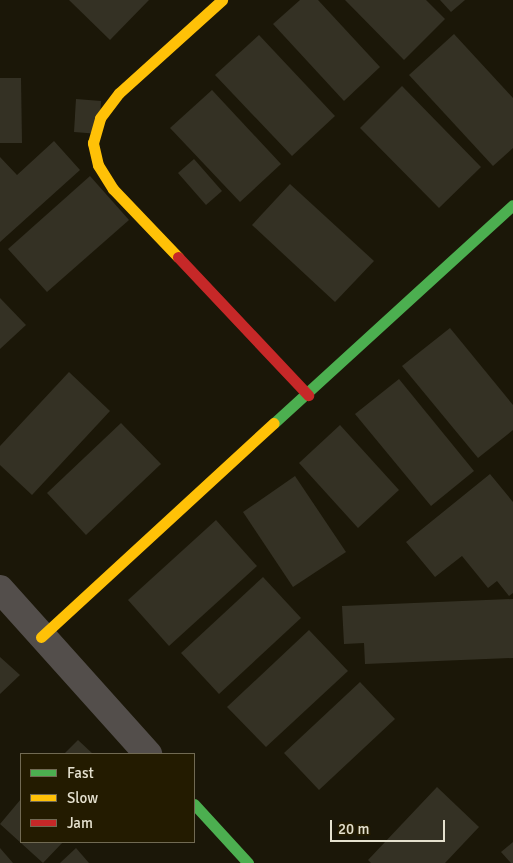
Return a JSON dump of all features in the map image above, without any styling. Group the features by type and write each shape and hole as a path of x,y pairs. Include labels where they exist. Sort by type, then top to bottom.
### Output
{"street":[{"path":"222,0 119,93 100,118 93,143 98,165 113,189 308,395"},
{"path":"41,637 308,395 513,205"},
{"path":"0,589 41,637 147,753"},
{"path":"195,805 248,863"}],"building":[{"path":"69,0 149,0 110,40"},
{"path":"300,0 318,0 380,67 344,101 273,24"},
{"path":"345,0 426,0 445,19 404,60"},
{"path":"440,0 465,0 451,12"},
{"path":"454,34 513,98 513,148 493,166 409,75"},
{"path":"259,35 335,116 292,156 215,75"},
{"path":"0,78 21,78 22,143 0,143"},
{"path":"402,86 481,167 439,208 360,128"},
{"path":"212,90 281,164 240,202 170,128"},
{"path":"76,99 101,101 99,134 74,132"},
{"path":"54,141 80,170 0,242 0,157 17,175"},
{"path":"194,159 222,191 206,205 178,173"},
{"path":"90,176 129,220 47,292 8,249"},
{"path":"290,184 374,261 335,302 252,225"},
{"path":"0,298 26,325 0,349"},
{"path":"450,328 513,405 513,430 478,458 402,366"},
{"path":"69,372 110,411 32,495 0,465 0,446"},
{"path":"399,379 474,471 431,506 355,414"},
{"path":"121,423 161,464 86,535 47,493"},
{"path":"340,425 399,490 358,528 299,463"},
{"path":"490,474 513,502 513,593 509,596 497,581 488,588 462,556 435,577 406,542"},
{"path":"295,476 346,552 293,587 243,512"},
{"path":"216,520 257,566 169,646 128,600"},
{"path":"263,577 301,618 219,694 181,653"},
{"path":"513,599 513,658 365,664 364,643 344,644 342,606"},
{"path":"309,630 348,671 266,747 227,707"},
{"path":"0,657 20,675 0,694"},
{"path":"360,682 395,719 319,790 284,753"},
{"path":"78,740 92,753 65,753"},
{"path":"437,787 479,827 445,863 371,863 368,860"},
{"path":"20,800 20,842 0,824"},
{"path":"513,842 513,863 511,863 501,852"},
{"path":"21,843 62,843 43,863"},
{"path":"0,848 13,863 0,863"},
{"path":"76,848 89,863 60,863"}],"traffic: fast":[{"path":"274,423 513,205"},
{"path":"195,805 248,863"}],"traffic: slow":[{"path":"178,257 113,189 98,165 93,143 100,118 119,93 222,0"},
{"path":"41,637 274,423"}],"traffic: jam":[{"path":"178,257 308,395"}]}
